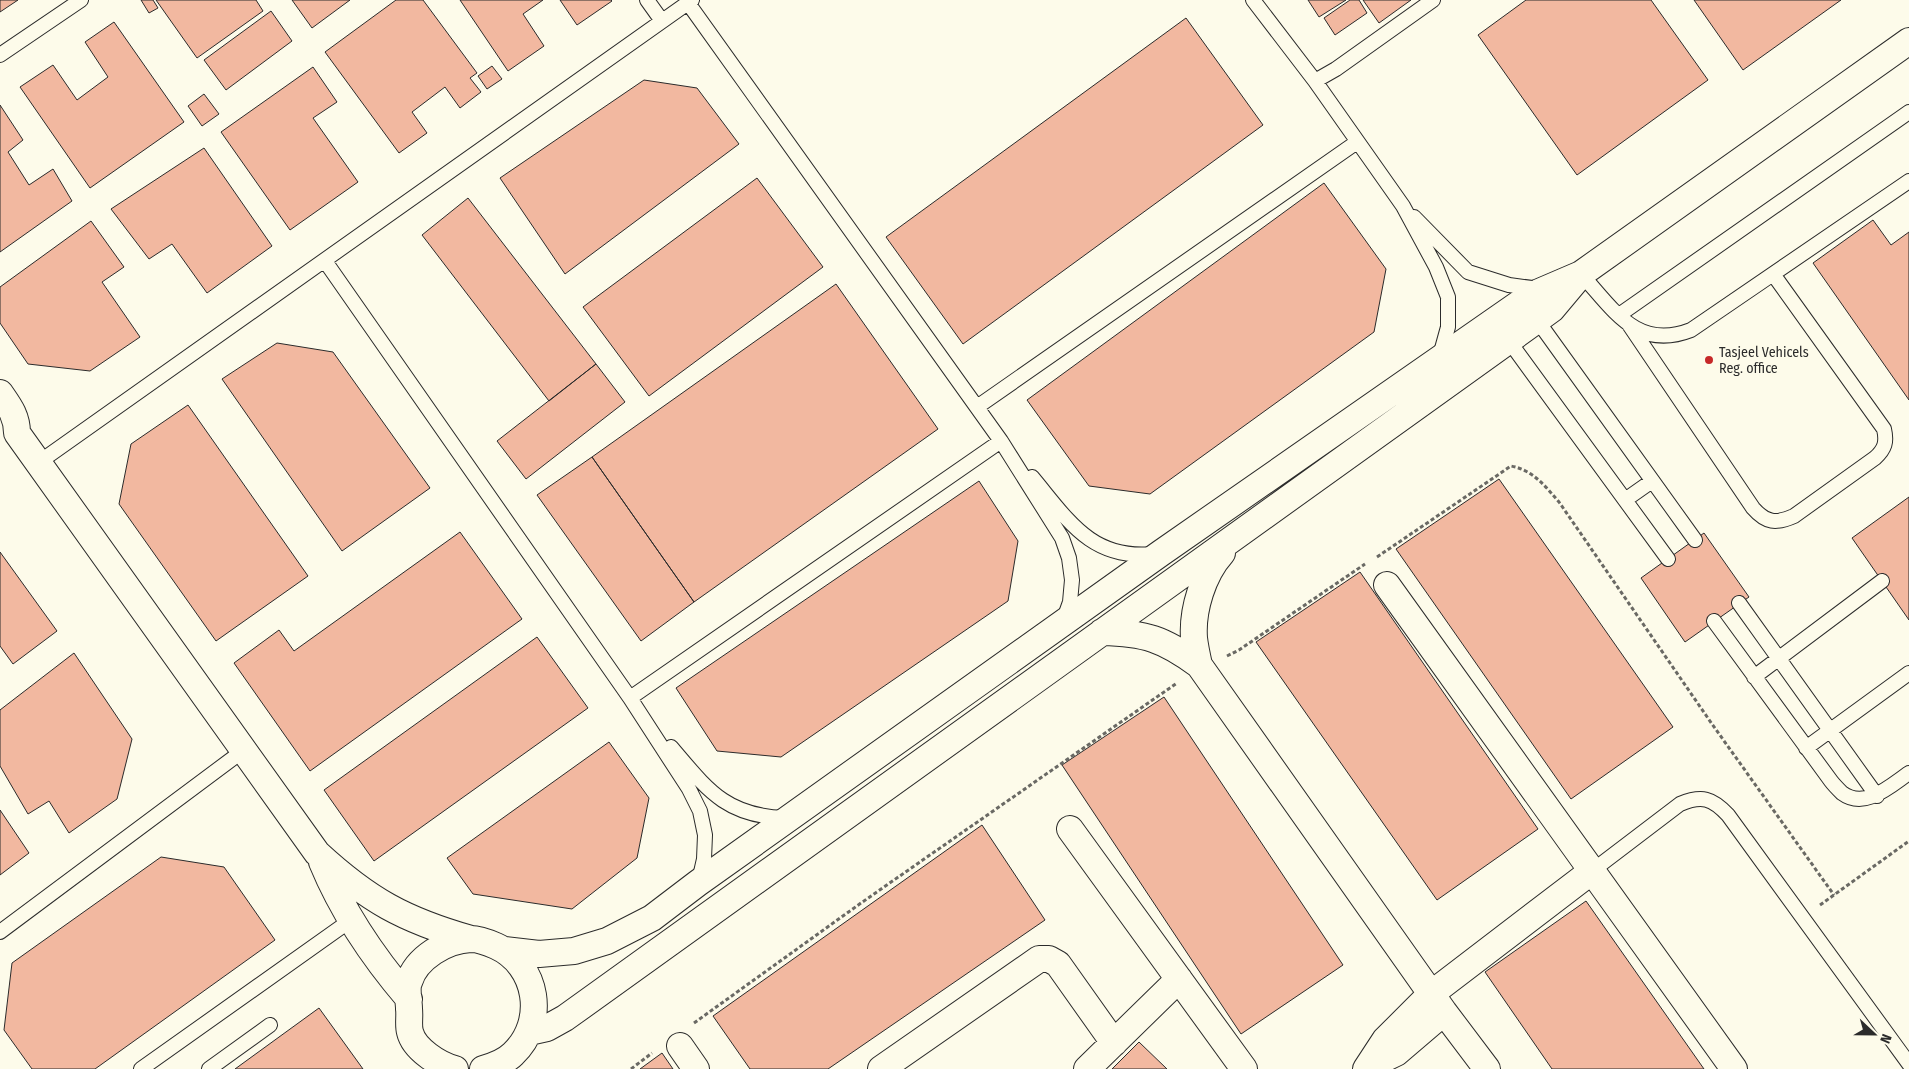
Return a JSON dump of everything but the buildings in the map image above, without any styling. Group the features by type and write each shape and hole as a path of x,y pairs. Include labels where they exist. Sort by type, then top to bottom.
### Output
{"street":[{"path":"0,393 13,411 17,425 9,428 38,462 318,852 344,877 373,899 396,912 437,929 489,943 505,950 539,954 574,951 607,942 652,918 788,818 1161,553 1523,301 1545,289 1581,274 1909,41"},
{"path":"483,1069 498,1064 513,1054 527,1036 565,1018 1509,341 1552,309 1581,274"},
{"path":"1199,665 1194,637 1196,609 1204,582 1219,557 1238,536"},
{"path":"1387,584 1734,1069"},
{"path":"1102,632 1128,632 1154,638 1178,649 1199,665 1437,1003 1488,1069"},
{"path":"1070,829 1244,1069"},
{"path":"318,852 331,885 350,920 371,952 409,999"},
{"path":"1368,1067 1385,1040 1437,1003 1592,871"},
{"path":"448,1068 424,1053 410,1033 408,983 422,960 444,945 471,939"},
{"path":"505,950 519,963 529,978 534,996 534,1014 520,1069"},
{"path":"881,1069 1039,959 1049,959 1058,964 1114,1043"},
{"path":"1087,1069 1179,979"},
{"path":"680,1046 696,1069"}],"lane":[{"path":"0,55 81,0"},
{"path":"647,0 662,21"},
{"path":"1253,0 1315,81 1403,206 1436,268 1448,297 1448,326 1440,359"},
{"path":"1315,81 1336,69 1433,0"},
{"path":"38,462 325,262 690,1 1001,440 1074,527 1092,542 1113,552 1137,555 1161,553"},
{"path":"1623,319 1909,112"},
{"path":"977,407 1313,175 1357,142"},
{"path":"1623,319 1642,333 1658,337 1676,336 1691,330 1909,181"},
{"path":"1403,206 1468,272 1509,285 1545,289"},
{"path":"325,262 630,698 689,789 700,811 704,835 704,859 698,883"},
{"path":"1581,274 1623,319 1753,508 1761,517 1771,521 1782,521 1794,516 1875,458 1883,450 1886,440 1884,429 1772,274"},
{"path":"1537,320 1695,540"},
{"path":"1509,341 1668,559"},
{"path":"630,698 1001,440"},
{"path":"1001,440 1062,538 1069,558 1072,580 1070,602 1063,623"},
{"path":"1625,500 1652,481"},
{"path":"1754,676 1882,581"},
{"path":"1739,603 1877,796"},
{"path":"1714,621 1806,748 1843,794 1860,799 1877,796 1909,773"},
{"path":"1806,748 1909,673"},
{"path":"630,698 700,781 718,798 739,811 763,818 788,818"},
{"path":"0,932 244,750"},
{"path":"1592,871 1680,804 1693,799 1707,799 1719,805 1909,1064"},
{"path":"140,1069 350,920"},
{"path":"209,1069 270,1025"}],"path":[{"path":"1803,918 1909,841"}],"place":[{"name":"Tasjeel Vehicels Reg. office","path":"1709,360"}]}
